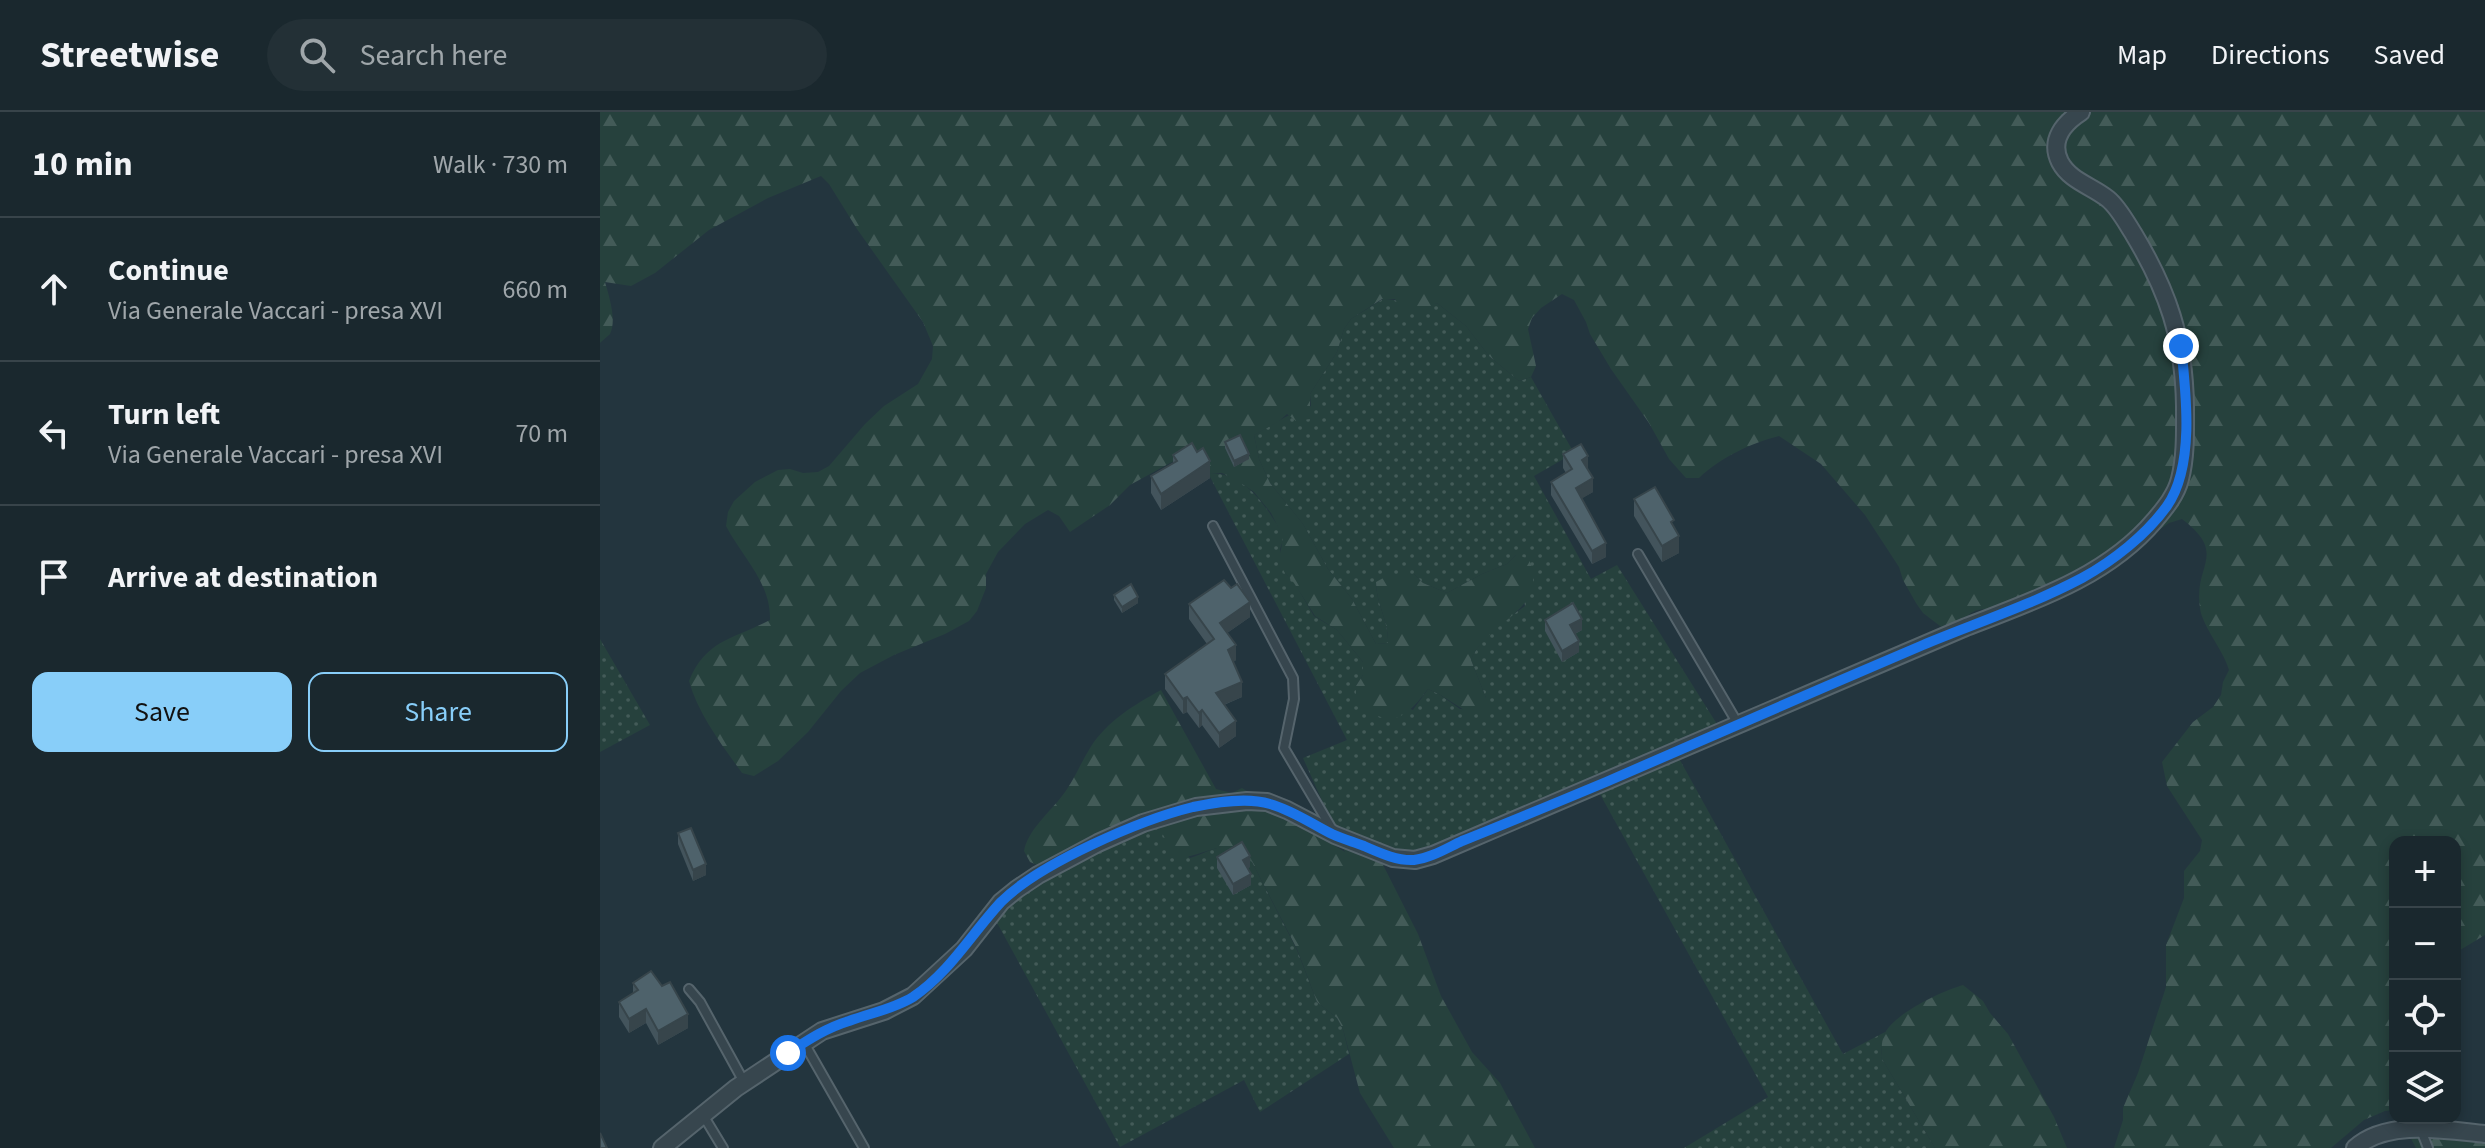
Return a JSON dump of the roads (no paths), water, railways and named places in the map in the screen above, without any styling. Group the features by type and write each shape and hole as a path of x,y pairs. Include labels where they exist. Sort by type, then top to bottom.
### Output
{"street":[{"path":"662,1148 745,1082 822,1031 884,1011 913,996 964,949 1001,902 1017,889 1098,843 1143,823 1196,807 1247,801 1267,802 1335,835 1393,858 1415,860 2064,587 2099,567 2145,531 2169,503 2180,480 2184,453 2185,383 2173,314 2121,214 2108,199 2072,177 2061,164 2056,150 2058,137 2067,122 2081,112"},
{"path":"2355,1148 2364,1140 2401,1129 2485,1134"}],"lane":[{"path":"1213,526 1293,678 1294,699 1284,748 1335,835"},
{"path":"1638,554 1738,725"},
{"path":"689,989 700,1002 745,1082"},
{"path":"804,1043 864,1148"},
{"path":"702,1114 723,1148"},
{"path":"2421,1130 2428,1148"}]}
